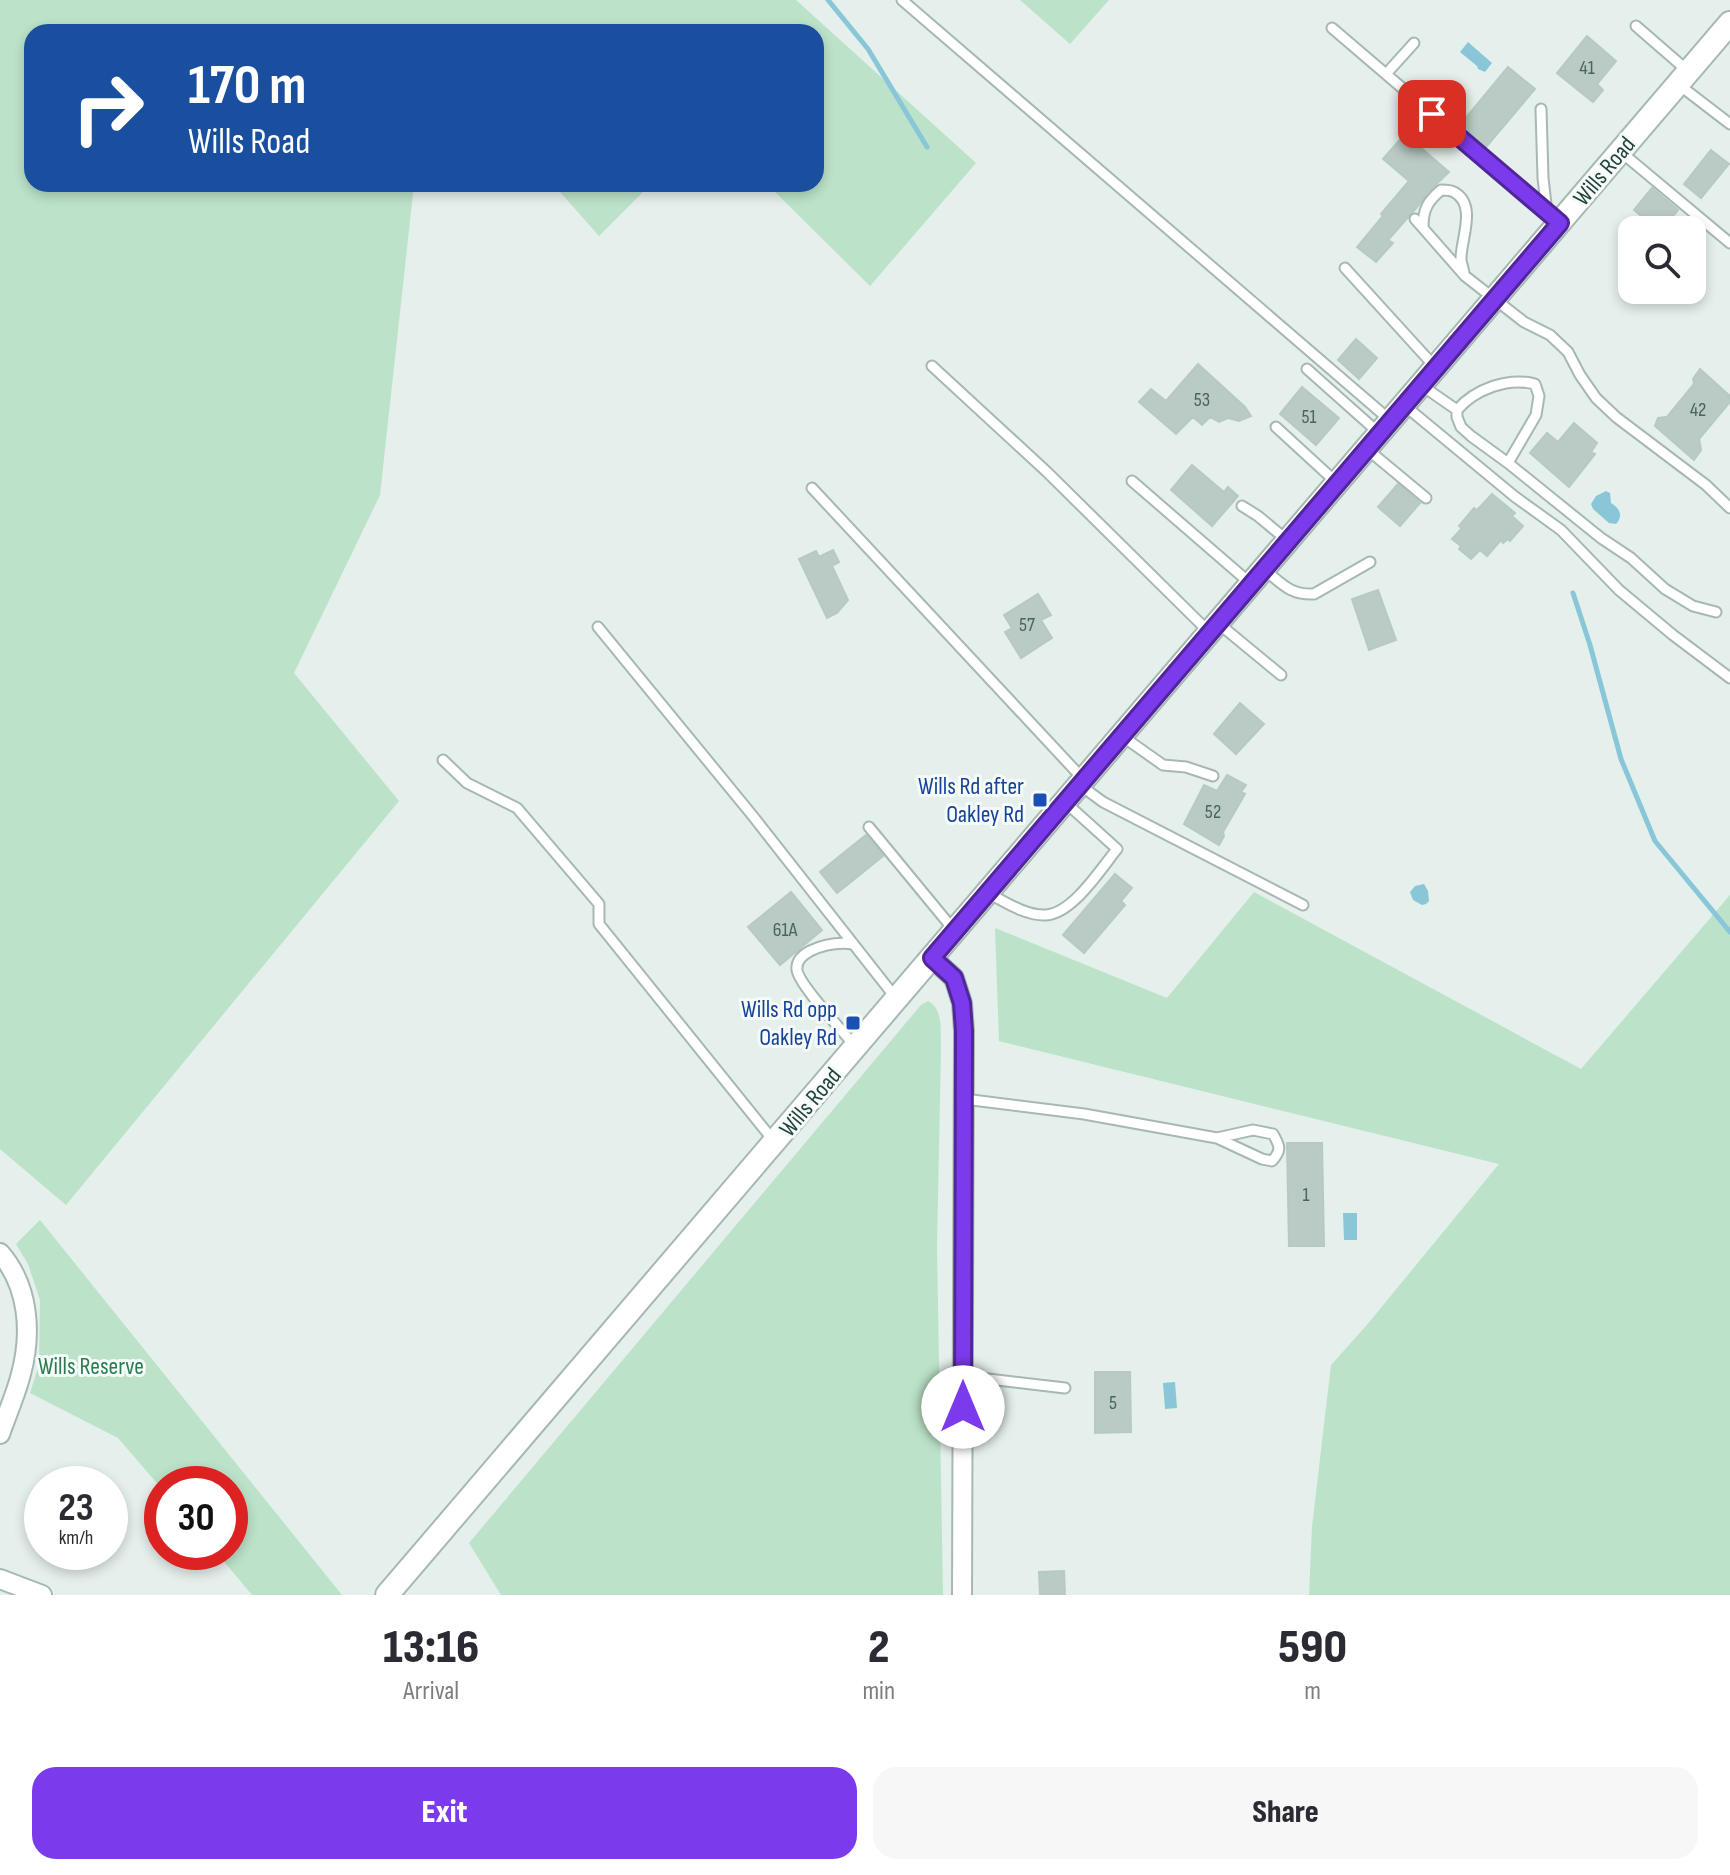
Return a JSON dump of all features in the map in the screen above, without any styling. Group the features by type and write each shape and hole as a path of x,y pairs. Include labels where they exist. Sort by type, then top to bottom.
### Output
{"street":[{"name":"Wills Road","path":"387,1595 1494,300 1553,218 1621,152 1683,78 1727,33"},
{"path":"932,958 954,978 962,1003 962,1595"},
{"path":"0,1253 22,1289 28,1326 22,1373 0,1434"},
{"path":"0,1579 42,1595"}],"lane":[{"path":"902,0 1385,427 1426,498"},
{"path":"1636,26 1730,124"},
{"path":"1332,28 1553,218"},
{"path":"1386,74 1414,43"},
{"path":"1541,109 1543,178 1553,218"},
{"path":"1621,152 1730,243"},
{"path":"1423,227 1423,211 1430,199 1441,190 1454,192 1466,211 1461,261 1465,276"},
{"path":"1415,219 1465,276 1524,322 1550,335 1568,352 1596,398 1616,417 1706,485 1730,508"},
{"path":"1345,268 1457,410 1461,427 1601,538 1631,558 1665,589 1693,606 1716,612"},
{"path":"932,366 1214,628 1281,675"},
{"path":"1307,369 1385,427 1514,496 1561,530 1619,590 1730,678"},
{"path":"1457,410 1482,391 1506,383 1535,384 1539,396 1536,415 1508,463"},
{"path":"1276,427 1337,483"},
{"path":"1132,481 1258,576 1290,591 1314,594 1370,562"},
{"path":"812,488 1082,783 1103,802 1303,905"},
{"path":"1242,506 1288,541"},
{"path":"598,627 752,815 897,1000"},
{"path":"1122,736 1163,765 1186,767 1213,776"},
{"path":"443,760 467,783 517,808 599,904 599,924 775,1142"},
{"path":"988,893 1019,909 1037,914 1047,915 1073,903 1117,849 1065,802"},
{"path":"869,827 955,932"},
{"path":"853,944 830,943 811,950 797,962 797,972 856,1048"},
{"path":"964,1099 1084,1114 1217,1138 1272,1161 1278,1154 1279,1144 1273,1134 1253,1130 1217,1138"},
{"path":"963,1376 1065,1388"}],"green space":[{"path":"0,0 796,0 823,24 24,24 24,192 413,192 380,495 294,673 399,801 66,1205 0,1149"},
{"path":"1020,0 1109,0 1070,44"},
{"path":"824,25 976,163 870,286 775,192 824,192"},
{"path":"560,192 643,192 599,236"},
{"path":"1254,892 1581,1069 1730,895 1730,1595 1309,1595 1312,1527 1331,1365 1499,1164 999,1041 995,928 1167,998"},
{"path":"928,1001 937,1010 941,1028 937,1247 943,1595 501,1595 469,1543 921,1005"},
{"name":"Wills Reserve","path":"40,1220 238,1466 144,1468 118,1438 30,1393 39,1364 40,1300 28,1264 16,1244"},
{"name":"Wills Reserve","path":"248,1478 342,1595 252,1595 231,1570 248,1570"}],"water":[{"path":"1468,42 1492,63 1485,72 1460,52"},
{"path":"1606,491 1610,493 1611,503 1620,512 1616,524 1609,523 1591,504 1596,496"},
{"path":"1424,884 1429,901 1422,905 1413,900 1410,892 1415,886"},
{"path":"1343,1213 1357,1213 1357,1240 1344,1240"},
{"path":"1175,1382 1177,1408 1165,1409 1163,1383"}],"building":[{"path":"1587,36 1616,61 1597,84 1603,90 1593,102 1557,73"},
{"path":"1508,67 1535,89 1486,147 1460,125"},
{"path":"1405,134 1449,172 1388,240 1393,243 1376,262 1357,247 1409,181 1383,159"},
{"path":"1711,150 1729,164 1701,198 1684,184"},
{"path":"1652,188 1678,210 1673,216 1641,216 1634,210"},
{"path":"1356,339 1377,358 1359,379 1338,360"},
{"path":"1198,364 1251,416 1239,421 1228,418 1219,422 1210,417 1202,425 1193,417 1176,434 1139,402 1151,389 1166,401"},
{"path":"1700,369 1730,396 1730,402 1699,439 1701,450 1694,460 1655,426 1658,418 1667,417 1694,384 1693,379"},
{"path":"1302,387 1339,418 1316,445 1280,414"},
{"path":"1574,423 1597,443 1591,452 1595,454 1569,487 1530,453 1547,433 1558,442"},
{"path":"1192,465 1224,492 1228,487 1238,496 1212,526 1171,490"},
{"path":"1398,484 1420,503 1400,526 1378,507"},
{"path":"1492,494 1515,513 1512,516 1523,526 1510,541 1508,539 1503,543 1501,540 1487,556 1480,550 1471,559 1452,539 1474,508 1477,510"},
{"path":"833,550 839,562 832,566 848,600 837,613 827,618 799,559 816,551 819,557"},
{"path":"1378,590 1396,640 1369,650 1352,599"},
{"path":"1038,594 1051,615 1041,620 1052,638 1021,658 1005,632 1012,628 1004,615"},
{"path":"1240,703 1264,724 1236,754 1214,734"},
{"path":"1227,775 1246,785 1241,792 1245,794 1219,845 1184,824 1204,785 1217,791"},
{"path":"866,835 883,856 837,893 820,872"},
{"path":"1115,874 1132,888 1121,901 1125,905 1084,953 1063,935"},
{"path":"791,892 822,930 780,965 748,927"},
{"path":"1287,1143 1322,1143 1324,1246 1289,1246"},
{"path":"1095,1372 1130,1372 1131,1432 1095,1433"},
{"path":"1064,1571 1065,1595 1040,1595 1039,1572"}],"waterway":[{"path":"828,0 868,49 927,147"},
{"path":"1573,593 1621,759 1655,841 1730,932"}],"place":[{"name":"Wills Rd after Oakley Rd","path":"1040,800"},
{"name":"Wills Rd opp Oakley Rd","path":"853,1023"}],"route":[{"path":"963,1407 964,1031 962,1003 954,978 932,958 1560,223 1432,114"}]}
